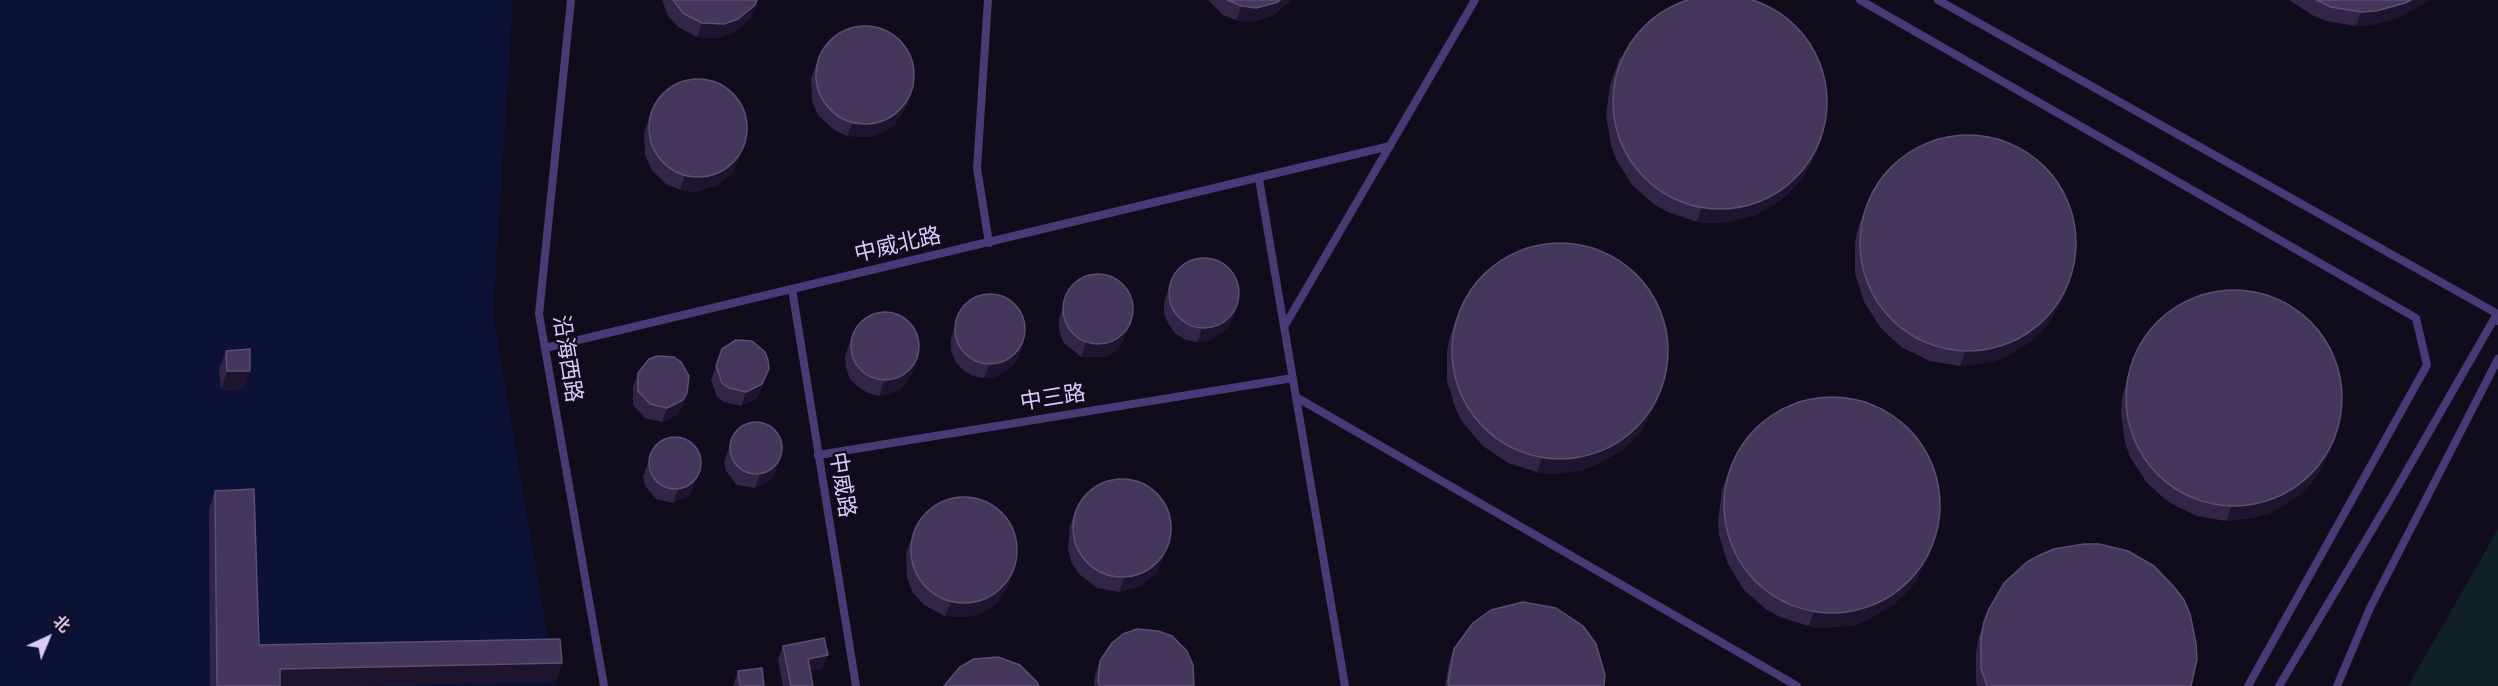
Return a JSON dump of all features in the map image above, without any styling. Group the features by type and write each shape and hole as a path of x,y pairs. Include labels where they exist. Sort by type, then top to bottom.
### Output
{"lane":[{"name":"沿海西路","path":"571,0 539,314 604,686"},
{"path":"988,0 977,168 989,243"},
{"path":"1284,327 1475,0"},
{"path":"1860,0 2416,318 2427,365 2248,686"},
{"path":"1938,0 2497,316 2279,686"},
{"name":"中威北路","path":"545,348 1389,146"},
{"path":"1258,179 1345,686"},
{"name":"中威路","path":"792,290 856,686"},
{"path":"2337,686 2370,609 2498,359"},
{"name":"中三路","path":"818,455 1293,378"},
{"path":"1296,397 1797,686"}],"shaded area":[{"path":"2498,529 2498,686 2408,686"}],"water":[{"path":"0,0 513,0 493,314 556,686 0,686"}],"building":[{"path":"1709,-5 1731,-5 1751,-1 1771,7 1796,26 1815,51 1823,71 1827,102 1823,133 1815,153 1796,178 1771,197 1751,205 1731,209 1709,209 1689,205 1669,197 1637,170 1625,153 1617,133 1613,113 1613,91 1617,71 1625,51 1652,19 1669,7 1689,-1"},
{"path":"673,0 757,0 755,5 738,19 724,24 702,23 683,13"},
{"path":"1227,0 1280,0 1256,8"},
{"path":"2316,0 2411,0 2376,11 2361,12 2331,7"},
{"path":"865,26 884,30 900,40 910,56 914,75 910,94 900,110 884,120 865,124 846,120 830,110 820,94 816,75 820,56 830,40 846,30"},
{"path":"698,79 717,83 733,93 743,109 747,128 743,147 733,163 717,173 698,177 679,173 663,163 653,147 649,128 653,109 663,93 679,83"},
{"path":"1968,135 1989,137 2009,143 2028,153 2044,167 2058,183 2068,202 2074,222 2076,243 2074,264 2068,284 2058,303 2044,319 2028,333 2009,343 1989,349 1968,351 1947,349 1927,343 1908,333 1892,319 1878,303 1868,284 1862,264 1860,243 1862,222 1868,202 1878,183 1892,167 1908,153 1927,143 1947,137"},
{"path":"1560,243 1581,245 1601,251 1620,261 1636,275 1650,291 1660,310 1666,330 1668,351 1666,372 1660,392 1650,411 1636,427 1620,441 1601,451 1581,457 1560,459 1539,457 1519,451 1500,441 1484,427 1470,411 1460,392 1454,372 1452,351 1454,330 1460,310 1470,291 1484,275 1500,261 1519,251 1539,245"},
{"path":"1204,258 1223,264 1233,274 1239,293 1233,312 1223,322 1204,328 1185,322 1175,312 1169,293 1175,274 1185,264"},
{"path":"1098,274 1117,280 1127,290 1133,309 1127,328 1117,338 1098,344 1079,338 1069,328 1063,309 1069,290 1079,280"},
{"path":"2234,290 2255,292 2275,298 2294,308 2310,322 2324,338 2334,357 2340,377 2342,398 2340,419 2334,439 2324,458 2310,474 2294,488 2275,498 2255,504 2234,506 2213,504 2193,498 2174,488 2158,474 2144,458 2134,439 2128,419 2126,398 2128,377 2134,357 2144,338 2158,322 2174,308 2193,298 2213,292"},
{"path":"990,294 1009,300 1019,310 1025,329 1019,348 1009,358 990,364 971,358 961,348 955,329 961,310 971,300"},
{"path":"878,312 892,312 904,317 914,327 919,346 914,365 904,375 892,380 878,380 866,375 856,365 851,353 851,339 856,327 866,317"},
{"path":"736,340 752,341 765,352 768,360 769,369 762,384 746,392 729,388 722,383 716,366 722,349"},
{"path":"250,349 250,371 227,371 226,351"},
{"path":"657,356 674,357 681,362 689,376 687,393 683,400 667,408 650,404 638,391 638,373 649,359"},
{"path":"1832,397 1853,399 1873,405 1892,415 1908,429 1922,445 1932,464 1938,484 1940,505 1938,526 1932,546 1922,565 1908,581 1892,595 1873,605 1853,611 1832,613 1811,611 1791,605 1772,595 1756,581 1742,565 1732,546 1726,526 1724,505 1726,484 1732,464 1742,445 1756,429 1772,415 1791,405 1811,399"},
{"path":"756,422 766,424 774,430 780,438 782,448 780,458 774,466 766,472 756,474 746,472 738,466 732,458 730,448 732,438 738,430 746,424"},
{"path":"675,437 685,439 693,445 699,453 701,463 699,473 693,481 685,487 675,489 665,487 657,481 651,473 649,463 651,453 657,445 665,439"},
{"path":"1122,479 1141,483 1157,493 1167,509 1171,528 1167,547 1157,563 1141,573 1122,577 1103,573 1087,563 1077,547 1073,528 1077,509 1087,493 1103,483"},
{"path":"254,489 259,645 560,639 562,663 280,669 280,686 217,686 215,491"},
{"path":"964,497 984,501 1002,512 1013,530 1017,550 1013,570 1002,588 984,599 964,603 944,599 926,588 915,570 911,550 915,530 926,512 944,501"},
{"path":"2099,544 2128,551 2154,566 2175,588 2190,614 2196,644 2197,659 2191,686 1987,686 1981,668 1981,637 1989,609 2004,583 2027,562 2040,555 2054,549"},
{"path":"1523,602 1556,608 1583,626 1596,644 1605,675 1604,686 1449,686 1454,649 1473,623 1491,610"},
{"path":"1137,629 1158,631 1172,636 1187,651 1193,665 1194,686 1100,686 1098,682 1100,661 1112,643 1123,634"},
{"path":"824,638 828,655 808,659 813,686 791,686 783,646"},
{"path":"998,657 1020,665 1039,686 944,686 960,667 974,659"},
{"path":"762,668 764,686 740,686 738,671"}]}
